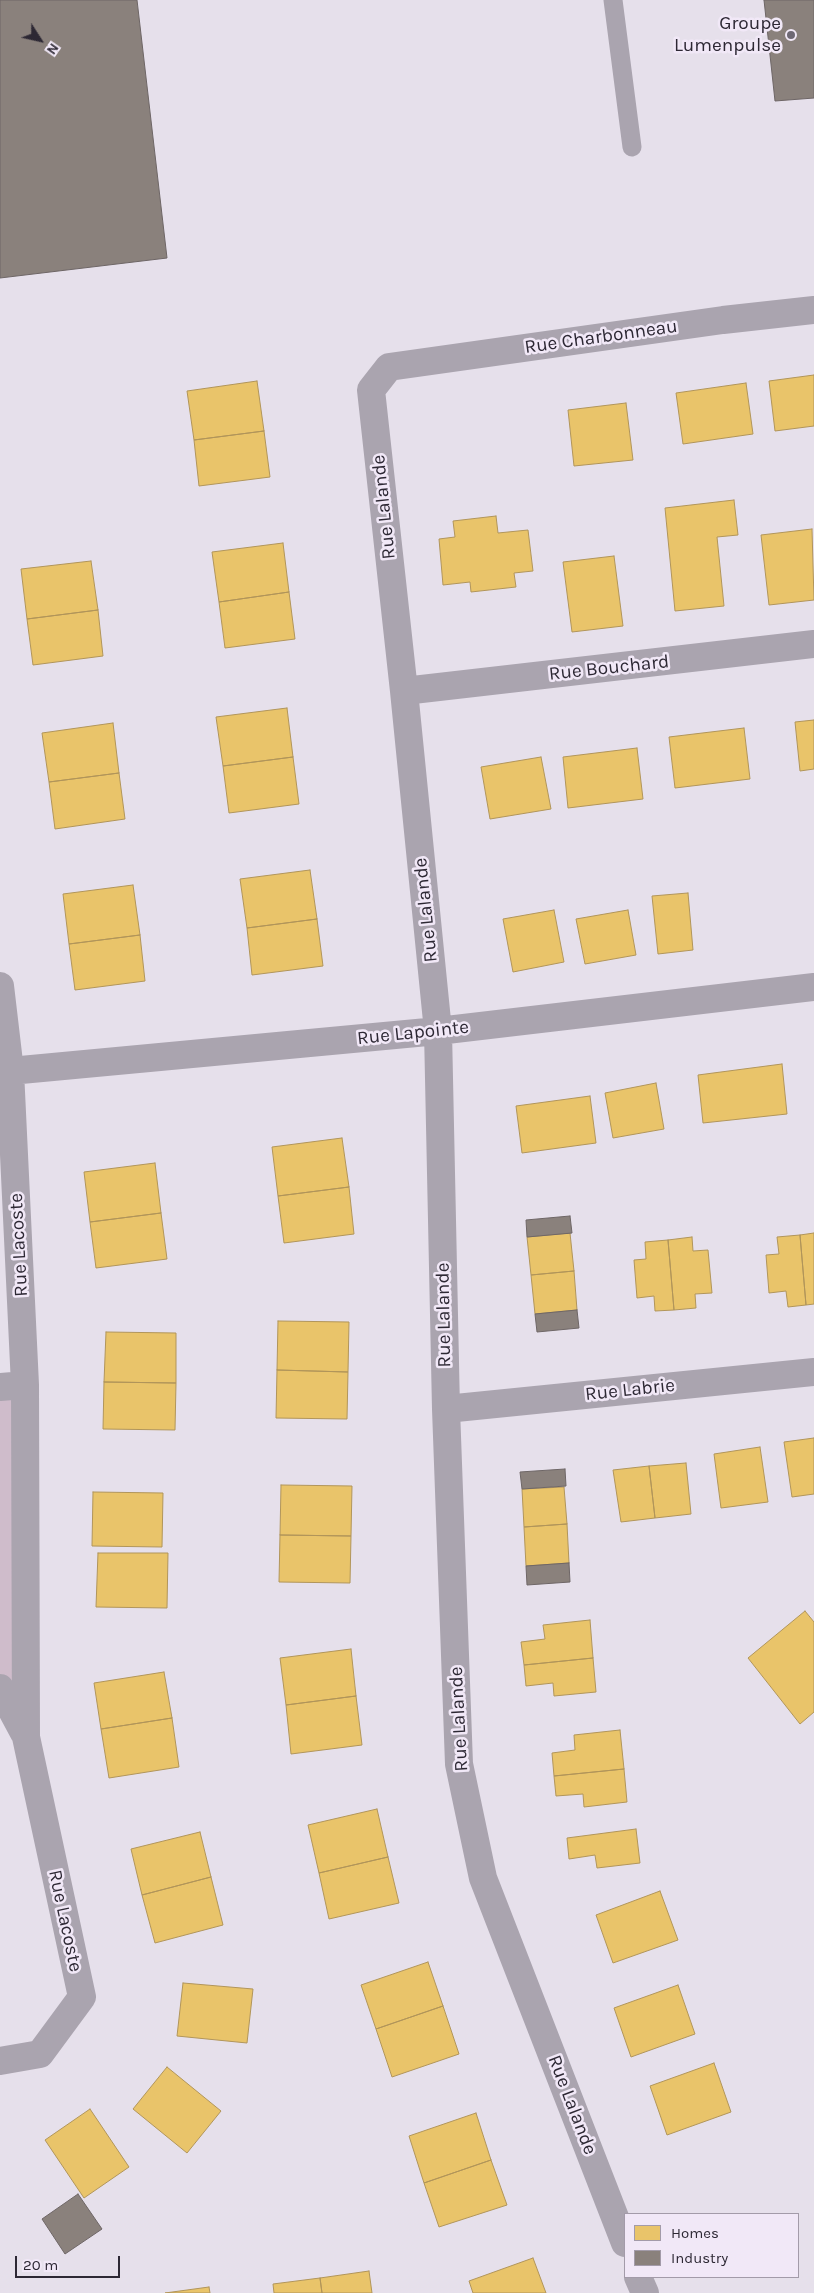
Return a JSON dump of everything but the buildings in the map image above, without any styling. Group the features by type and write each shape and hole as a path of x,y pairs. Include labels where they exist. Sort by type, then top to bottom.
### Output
{"street":[{"name":"Rue Charbonneau","path":"389,367 723,320 814,310"},
{"name":"Rue Lalande","path":"389,367 371,390 404,691 438,1031 446,1408 459,1764 483,1878 624,2240"},
{"name":"Rue Bouchard","path":"404,691 814,644"},
{"name":"Rue Lacoste","path":"0,986 10,1071 12,1386 26,1737 82,1997 40,2054 0,2061"},
{"name":"Rue Lapointe","path":"10,1071 438,1031 814,987"},
{"name":"Rue Labrie","path":"446,1408 814,1372"},
{"name":"Rue Lacoste","path":"0,1688 26,1737"},
{"path":"638,2278 645,2293"}],"lane":[{"path":"613,0 632,147"}],"shaded area":[{"path":"25,1385 26,1737 0,1688 0,1387"}],"place":[{"name":"Groupe Lumenpulse","path":"791,35"}]}
